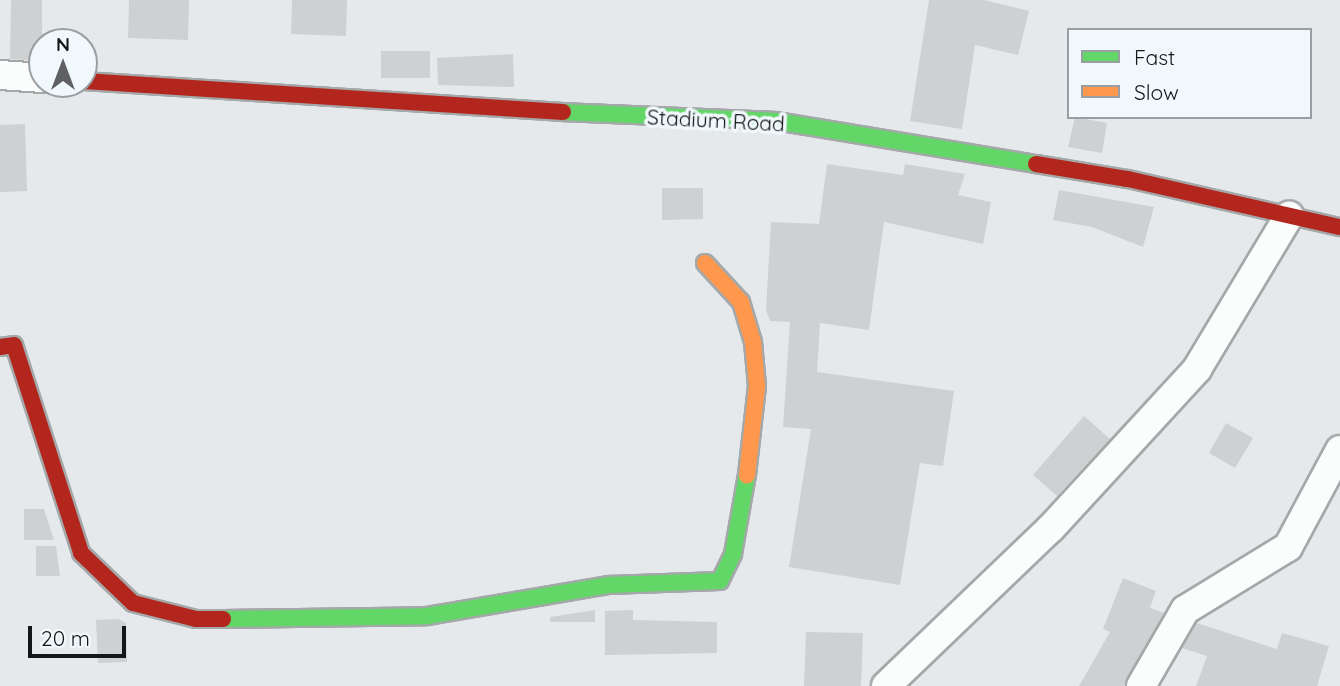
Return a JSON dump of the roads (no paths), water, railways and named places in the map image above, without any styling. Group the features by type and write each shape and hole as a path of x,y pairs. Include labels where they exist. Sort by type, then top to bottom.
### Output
{"street":[{"path":"0,75 28,77"},
{"name":"Stadium Road","path":"98,82 451,108 776,121 1128,178 1340,227"},
{"path":"886,686 1051,528 1197,369 1289,216"},
{"path":"0,347 14,345 81,553 133,603 195,619 428,616 609,585 720,581 733,554 744,500 757,386 753,342 741,302 705,263"},
{"path":"1140,686 1185,610 1288,547 1340,450"}]}
